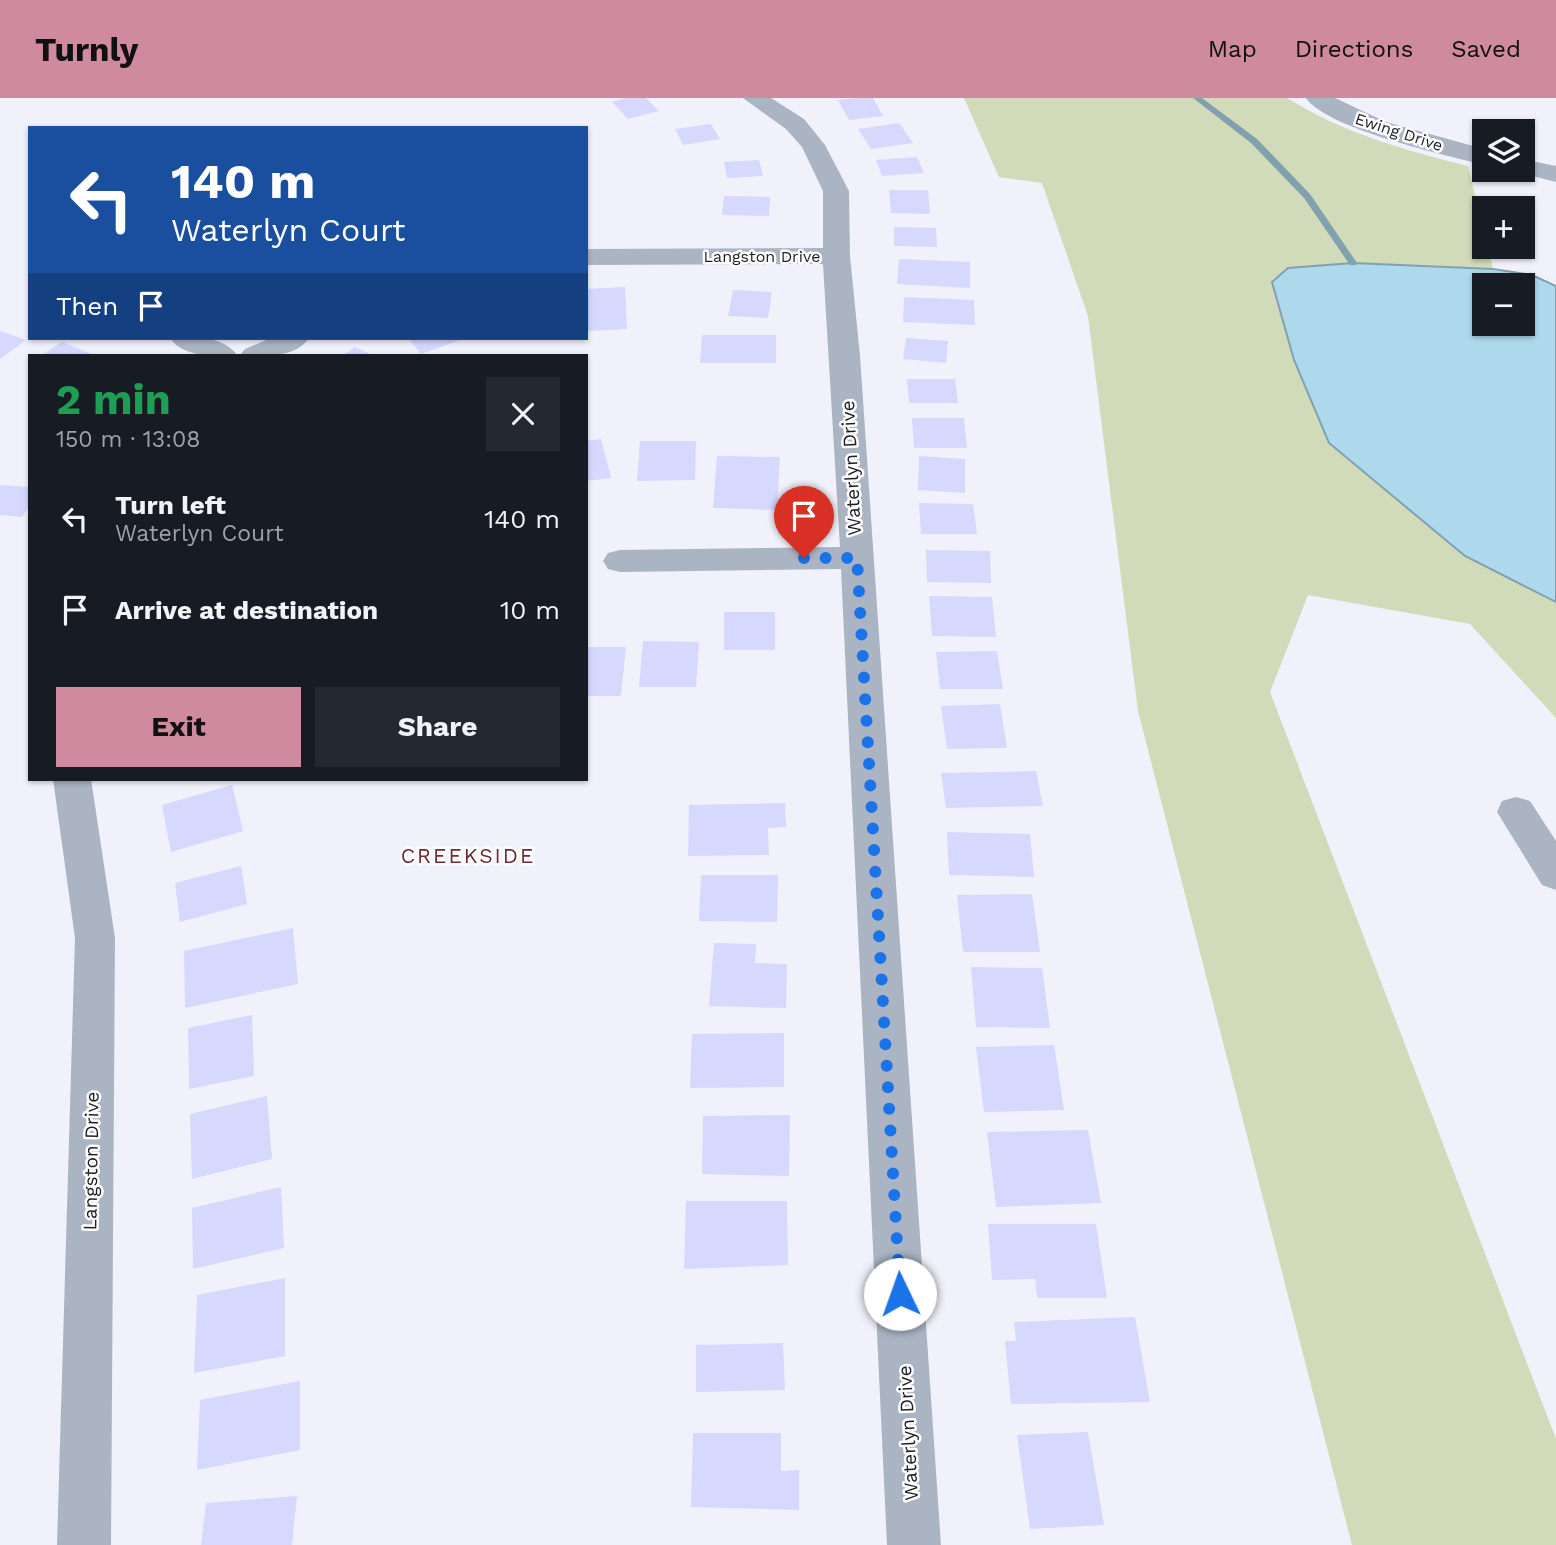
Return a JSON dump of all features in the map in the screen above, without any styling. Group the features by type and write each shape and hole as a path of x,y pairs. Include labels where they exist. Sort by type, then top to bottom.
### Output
{"street":[{"path":"755,98 795,124 813,145 836,191 836,256"},
{"name":"Ewing Drive","path":"1318,98 1374,127 1472,154"},
{"path":"1535,169 1556,174"},
{"name":"Langston Drive","path":"588,257 836,256 845,356"},
{"path":"188,340 220,354"},
{"path":"258,354 290,340"},
{"name":"Waterlyn Drive","path":"845,356 914,1545"},
{"path":"620,561 857,558"},
{"name":"Langston Drive","path":"72,781 95,938 84,1545"},
{"path":"1516,812 1556,874"}],"green space":[{"path":"964,98 1287,98 1352,131 1397,147 1468,166 1475,196 1472,196 1472,259 1491,259 1493,269 1353,263 1288,268 1272,283 1294,360 1329,443 1465,556 1556,602 1556,718 1470,624 1308,595 1270,692 1556,1439 1556,1545 1352,1545 1138,711 1088,316 1042,183 999,177"}],"water":[{"path":"1353,263 1493,269 1519,273 1472,273 1472,336 1535,336 1535,276 1556,286 1556,602 1465,556 1329,443 1294,360 1272,282 1288,268"}],"building":[{"path":"626,98 646,98 659,111 628,119 612,102"},
{"path":"873,98 883,116 849,120 838,100"},
{"path":"899,123 913,143 871,149 858,129"},
{"path":"711,124 720,139 683,145 675,129"},
{"path":"917,157 924,173 882,176 876,160"},
{"path":"759,160 763,176 727,178 724,162"},
{"path":"889,190 928,190 930,214 891,213"},
{"path":"724,196 770,197 769,216 722,215"},
{"path":"894,227 936,228 937,247 894,246"},
{"path":"899,259 970,262 970,288 897,284"},
{"path":"625,287 627,329 588,331 588,289"},
{"path":"733,290 772,292 768,318 728,316"},
{"path":"904,297 974,300 975,325 903,322"},
{"path":"0,331 26,340 0,359"},
{"path":"702,335 776,335 776,363 700,363"},
{"path":"906,338 948,341 946,363 903,359"},
{"path":"410,340 460,340 421,354"},
{"path":"62,342 92,354 44,354"},
{"path":"355,347 370,354 344,354"},
{"path":"907,379 955,379 958,403 909,403"},
{"path":"912,418 964,418 967,448 914,448"},
{"path":"601,439 611,478 588,481 588,441"},
{"path":"640,441 696,441 695,480 637,481"},
{"path":"717,456 780,457 777,510 713,508"},
{"path":"919,456 965,459 965,493 918,490"},
{"path":"0,485 28,487 28,509 22,517 0,515"},
{"path":"919,503 973,504 977,534 921,534"},
{"path":"926,550 990,551 991,583 927,582"},
{"path":"929,596 992,597 996,637 932,636"},
{"path":"724,612 775,612 775,650 724,650"},
{"path":"643,641 699,642 696,687 639,687"},
{"path":"588,647 626,647 621,696 588,696"},
{"path":"997,651 1003,689 940,689 936,652"},
{"path":"1000,704 1007,748 947,749 941,706"},
{"path":"1036,771 1043,806 946,808 941,773"},
{"path":"232,785 243,831 171,852 162,805"},
{"path":"785,803 786,827 768,828 769,855 688,856 689,805"},
{"path":"947,832 1030,834 1034,877 949,875"},
{"path":"241,866 247,904 180,922 175,883"},
{"path":"701,875 778,875 777,922 699,921"},
{"path":"1032,894 1040,952 963,952 957,895"},
{"path":"293,928 298,984 185,1008 184,951"},
{"path":"714,943 756,944 755,963 787,964 786,1008 709,1006"},
{"path":"971,967 1042,968 1050,1028 976,1027"},
{"path":"252,1015 254,1076 189,1089 188,1028"},
{"path":"784,1033 784,1087 690,1088 692,1034"},
{"path":"1054,1045 1064,1110 984,1112 976,1047"},
{"path":"267,1096 272,1159 192,1179 190,1114"},
{"path":"790,1115 789,1176 702,1174 703,1116"},
{"path":"1088,1130 1101,1203 996,1207 987,1132"},
{"path":"281,1187 284,1248 193,1269 192,1208"},
{"path":"686,1201 787,1201 788,1265 684,1269"},
{"path":"988,1224 1096,1224 1107,1298 1037,1298 1035,1279 992,1280"},
{"path":"285,1278 285,1356 194,1373 197,1295"},
{"path":"1135,1317 1150,1402 1011,1404 1005,1341 1016,1341 1014,1322"},
{"path":"783,1343 785,1390 696,1392 696,1345"},
{"path":"300,1381 300,1450 197,1470 200,1400"},
{"path":"1088,1432 1104,1525 1030,1529 1017,1435"},
{"path":"693,1433 781,1433 781,1471 799,1470 799,1510 691,1507"},
{"path":"297,1496 292,1545 201,1545 206,1503"}],"waterway":[{"path":"1197,98 1254,141 1307,196 1353,263"}],"district":[{"name":"CREEKSIDE","path":"468,855"}],"route":[{"path":"804,558 857,558 900,1294"}]}
